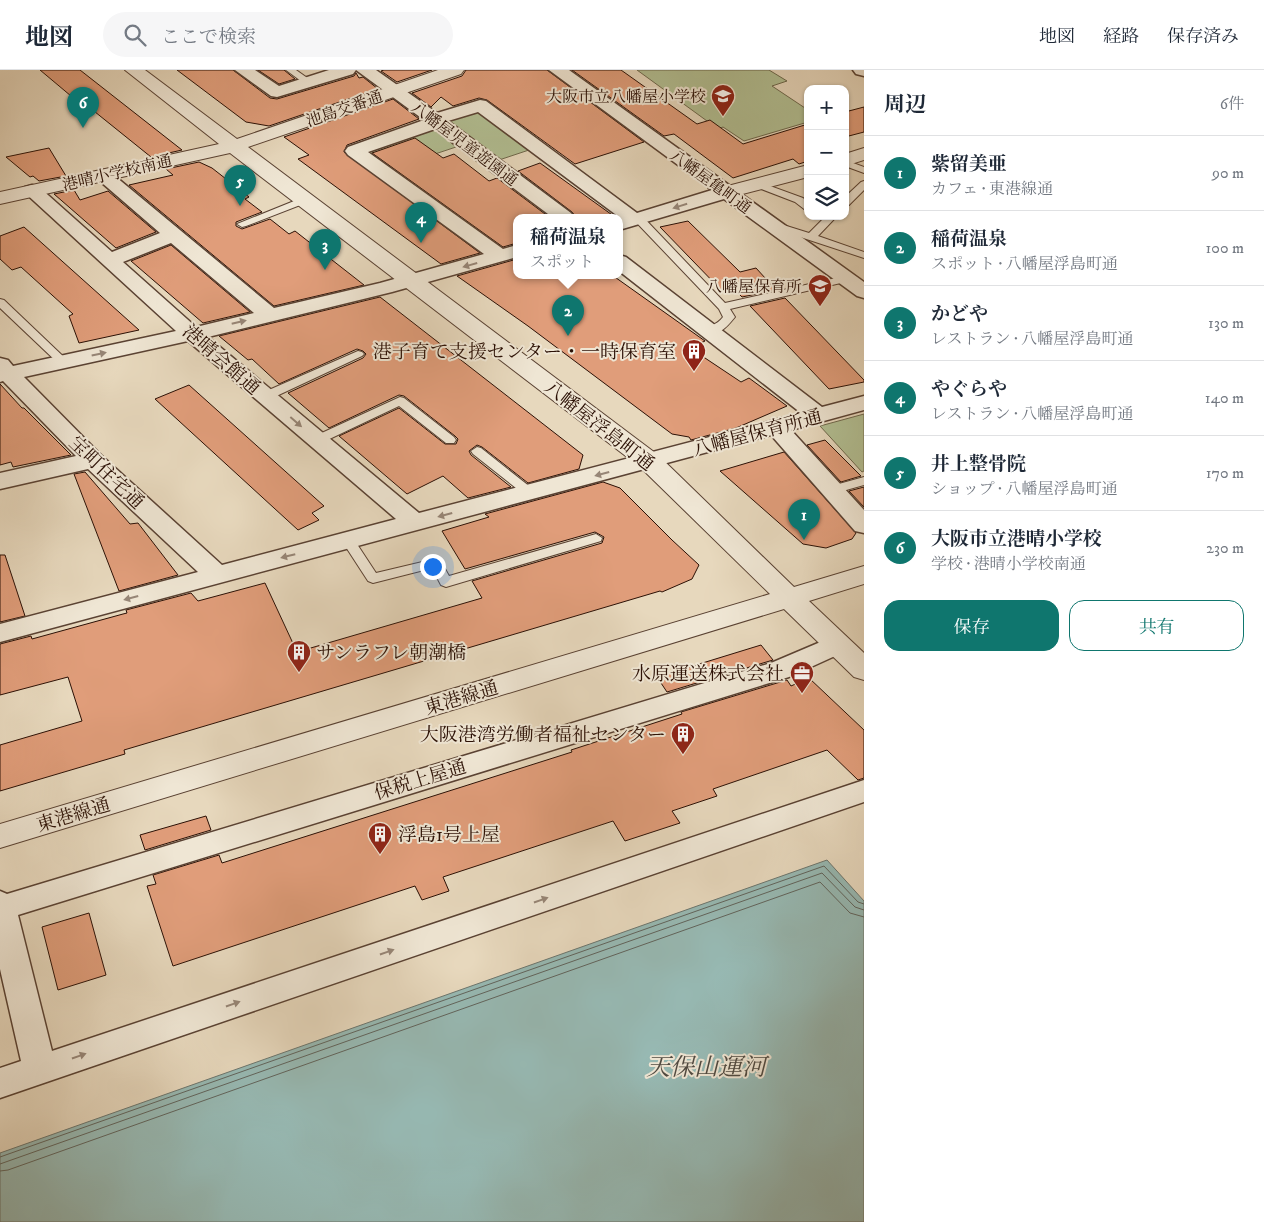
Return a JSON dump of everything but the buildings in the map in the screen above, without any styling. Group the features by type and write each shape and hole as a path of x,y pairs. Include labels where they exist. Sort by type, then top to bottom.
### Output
{"street":[{"name":"八幡屋浮島町通","path":"134,70 649,461 864,670"},
{"path":"244,70 277,92 347,70"},
{"name":"八幡屋児童遊園通","path":"365,70 395,90 560,214"},
{"name":"池島交番通","path":"234,146 455,70"},
{"name":"八幡屋亀町通","path":"558,70 864,292"},
{"path":"508,254 354,151 480,105 622,214"},
{"name":"港晴小学校南通","path":"0,198 234,146"},
{"path":"849,160 864,154"},
{"path":"631,221 727,192 804,172"},
{"path":"104,176 269,315"},
{"name":"港晴会館通","path":"32,191 192,334 415,523"},
{"path":"110,260 173,234"},
{"path":"3,371 63,362 192,334 413,281 508,254"},
{"path":"623,264 818,416"},
{"name":"宝町住宅通","path":"3,371 93,460 217,575"},
{"name":"八幡屋保育所通","path":"0,633 864,403"},
{"path":"776,427 864,526"},
{"path":"0,481 93,460"},
{"name":"東港線通","path":"0,836 864,575"},
{"name":"保税上屋通","path":"0,906 780,670 837,644"},
{"path":"0,1083 864,791"},
{"path":"0,906 40,1070"}],"lane":[{"path":"290,70 308,82"},
{"path":"849,164 864,170"},
{"path":"849,199 864,184"},
{"path":"759,185 803,198"},
{"path":"242,224 304,200"},
{"path":"811,237 828,220"},
{"path":"631,221 723,307 729,317 721,327 710,332"},
{"path":"768,223 864,255"},
{"path":"723,307 845,278"},
{"path":"0,302 63,362"},
{"path":"266,396 358,354"},
{"path":"317,440 400,401 450,440"},
{"path":"477,451 530,493"},
{"path":"832,490 864,481"},
{"path":"348,541 373,578 435,563 446,582 596,538"}],"green space":[{"path":"637,70 769,70 787,81 772,86 804,107 804,123 744,141 723,127 718,129"},
{"path":"474,110 484,113 532,149 499,160 449,122 456,116"},
{"path":"428,129 437,131 456,147 390,169 366,152"},
{"path":"864,414 864,471 862,472 820,426"}],"water":[{"name":"天保山運河","path":"827,860 864,901 864,1222 0,1222 0,1153"}],"place":[{"name":"大阪市立八幡屋小学校","path":"723,117"},
{"name":"大阪市立港晴小学校","path":"83,128"},
{"name":"井上整骨院","path":"240,206"},
{"name":"やぐらや","path":"421,243"},
{"name":"かどや","path":"325,270"},
{"name":"八幡屋保育所","path":"820,307"},
{"name":"稲荷温泉","path":"568,336"},
{"name":"港子育て支援センター・一時保育室","path":"694,372"},
{"name":"紫留美亜","path":"804,540"},
{"name":"サンラフレ朝潮橋","path":"299,673"},
{"name":"水原運送株式会社","path":"802,694"},
{"name":"大阪港湾労働者福祉センター","path":"683,755"},
{"name":"浮島1号上屋","path":"380,855"}]}
